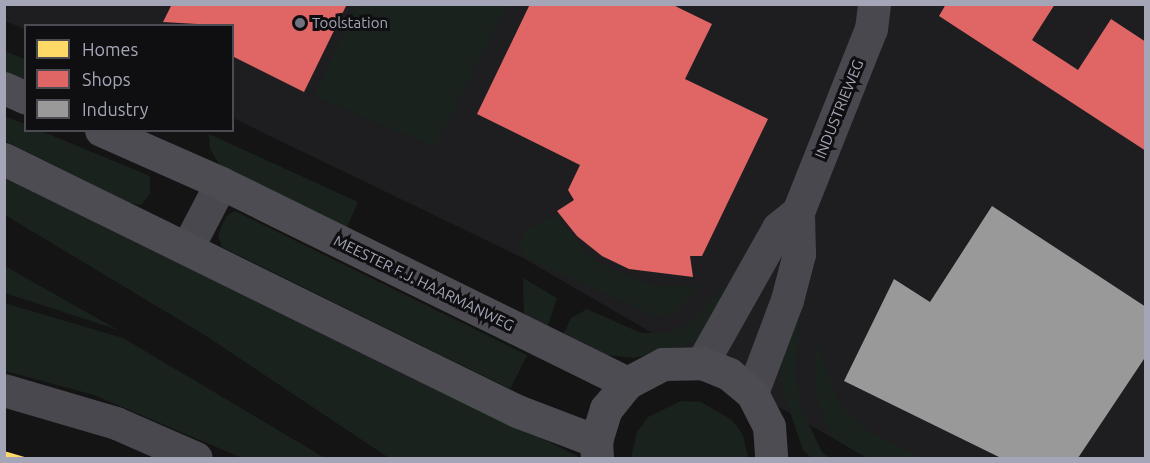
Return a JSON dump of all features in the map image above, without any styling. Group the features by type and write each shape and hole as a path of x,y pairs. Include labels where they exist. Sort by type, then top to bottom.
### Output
{"main road":[{"path":"4,88 24,97"},
{"name":"MEESTER F.J. HAARMANWEG","path":"105,132 220,183 627,383"},
{"path":"4,159 597,450 606,409 627,383 663,364 702,363 729,374 752,393 769,426 771,459"}],"street":[{"name":"INDUSTRIEWEG","path":"752,393 787,300 798,254 798,212 871,29 874,4"},
{"path":"187,248 220,183"},
{"name":"INDUSTRIEWEG","path":"702,363 778,228 798,212"},
{"path":"4,390 116,423 196,459"}],"shaded area":[{"path":"5,4 1145,5 1145,458 867,458 525,259 234,118 234,24 24,24 24,29 5,21"},
{"path":"357,5 507,5 435,147 314,96"},
{"path":"4,51 24,59 24,82 5,80"},
{"path":"4,116 24,124 24,132 43,132 150,176 150,194 141,205 130,203 5,141"},
{"path":"209,134 358,202 345,232 226,175 210,149"},
{"path":"4,168 578,458 389,458 203,334 5,215"},
{"path":"235,211 527,355 510,389 222,247 218,235 226,216"},
{"path":"555,215 587,253 606,267 650,285 698,286 675,312 656,316 527,259 520,248 524,231"},
{"path":"5,266 118,330 5,293"},
{"path":"523,278 557,298 547,328 524,317"},
{"path":"721,288 729,292 700,339 690,344 634,358 598,354 562,337 571,318 587,309 641,333 669,333 694,321"},
{"path":"4,303 123,338 325,458 242,458 94,395 5,371"},
{"path":"794,319 800,320 795,374 801,408 822,452 830,458 811,458 803,450 784,395 780,367"},
{"path":"816,341 840,407 870,432 923,458 867,458 833,438 819,406 814,379"},
{"path":"681,401 701,402 732,420 743,435 748,458 631,458 637,432 648,417"}],"building: Homes":[{"path":"4,451 28,458 4,458"}],"building: Shops":[{"path":"172,4 347,4 304,92 234,57 234,24 163,22"},
{"path":"530,4 671,4 712,24 685,79 768,119 702,256 690,256 693,277 629,269 602,256 577,236 557,211 574,200 568,190 580,165 477,114"},
{"path":"946,4 1055,4 1032,40 1078,70 1111,19 1146,42 1146,151 939,16"}],"building: Industry":[{"path":"992,206 1146,307 1146,356 1078,458 1001,458 844,381 894,279 930,302"}],"place":[{"name":"Toolstation","path":"300,23"}]}
